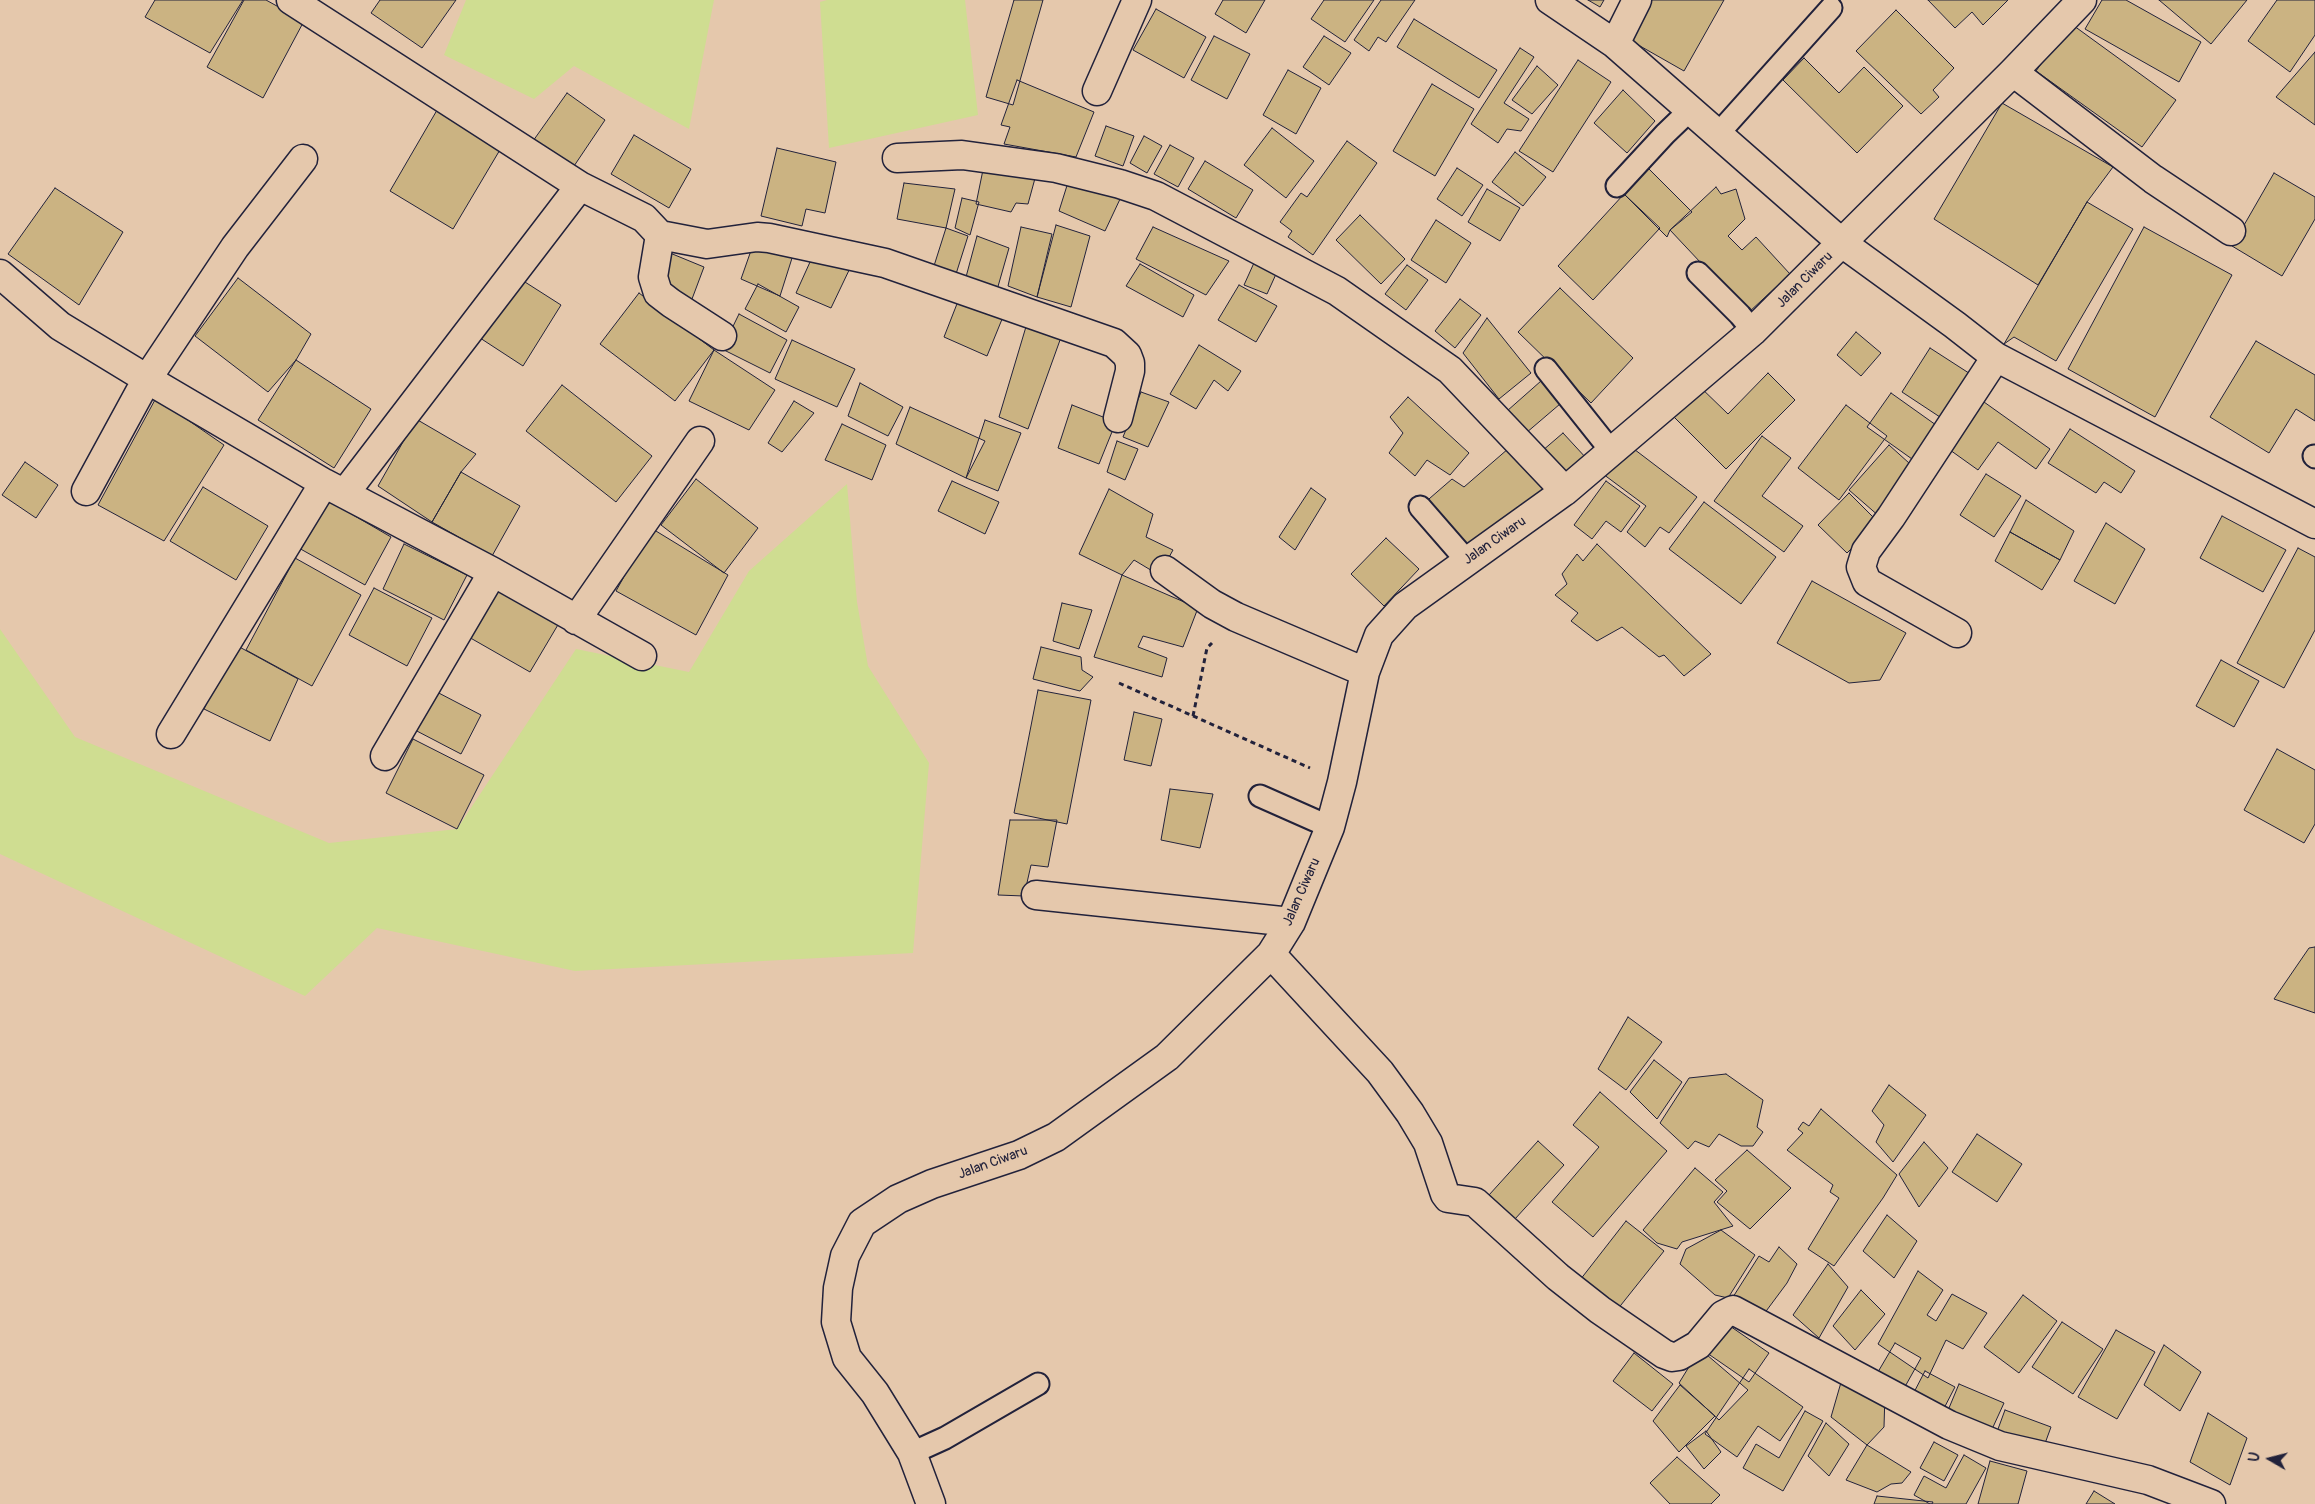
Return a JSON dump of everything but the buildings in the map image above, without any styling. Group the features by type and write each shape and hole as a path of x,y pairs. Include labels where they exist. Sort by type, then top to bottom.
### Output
{"street":[{"path":"291,0 580,186 644,218 660,236 707,244 757,237 769,238 885,262 1114,343 1127,355 1130,363 1130,371 1118,418"},
{"path":"1098,91 1138,0"},
{"path":"1550,0 1615,44 1842,244 1955,325 1996,357 2315,524"},
{"path":"1615,44 1637,0"},
{"name":"Jalan Ciwaru","path":"932,1504 912,1453 875,1393 847,1358 836,1322 838,1288 845,1256 862,1223 898,1199 932,1184 1019,1155 1056,1137 1167,1057 1271,954 1291,922 1330,827 1342,782 1365,672 1379,635 1405,606 1565,491 1753,331 2013,72 2069,4"},
{"path":"2013,72 2153,179 2231,231"},
{"path":"896,158 962,155 1056,168 1120,184 1156,196 1337,291 1450,370 1565,491"},
{"path":"86,491 147,379 235,247 303,159"},
{"path":"171,734 334,488 580,186"},
{"path":"660,236 653,277 658,293 670,304 722,336"},
{"path":"0,274 60,326 147,379 334,488 492,572 642,656"},
{"path":"1957,633 1867,582 1860,567 1866,551 1891,517 1996,357"},
{"path":"576,620 700,441"},
{"path":"1165,570 1212,604 1365,672"},
{"path":"385,756 492,572"},
{"path":"1036,895 1291,922"},
{"path":"1271,954 1380,1072 1410,1113 1428,1143 1444,1194 1448,1198 1475,1202 1558,1277 1600,1310 1664,1354 1672,1357 1679,1356 1698,1345 1723,1315 1733,1310 1949,1425 2000,1446 2148,1480 2211,1504"}],"lane":[{"path":"1718,134 1831,8"},
{"path":"1618,186 1665,134 1690,110"},
{"path":"1698,273 1740,315 1753,331"},
{"path":"1546,369 1612,452"},
{"path":"1420,507 1467,561"},
{"path":"1260,796 1330,827"},
{"path":"912,1453 945,1438 1038,1384"}],"path":[{"path":"1193,716 1207,648 1236,616"},
{"path":"1119,683 1342,782"}],"green space":[{"path":"466,0 714,0 689,129 574,66 534,99 444,55"},
{"path":"827,0 965,0 978,115 829,148 820,2"},
{"path":"847,484 857,602 868,666 929,763 913,953 575,971 377,928 305,996 0,854 0,629 75,737 329,843 457,829 576,649 689,672 749,571"}]}
